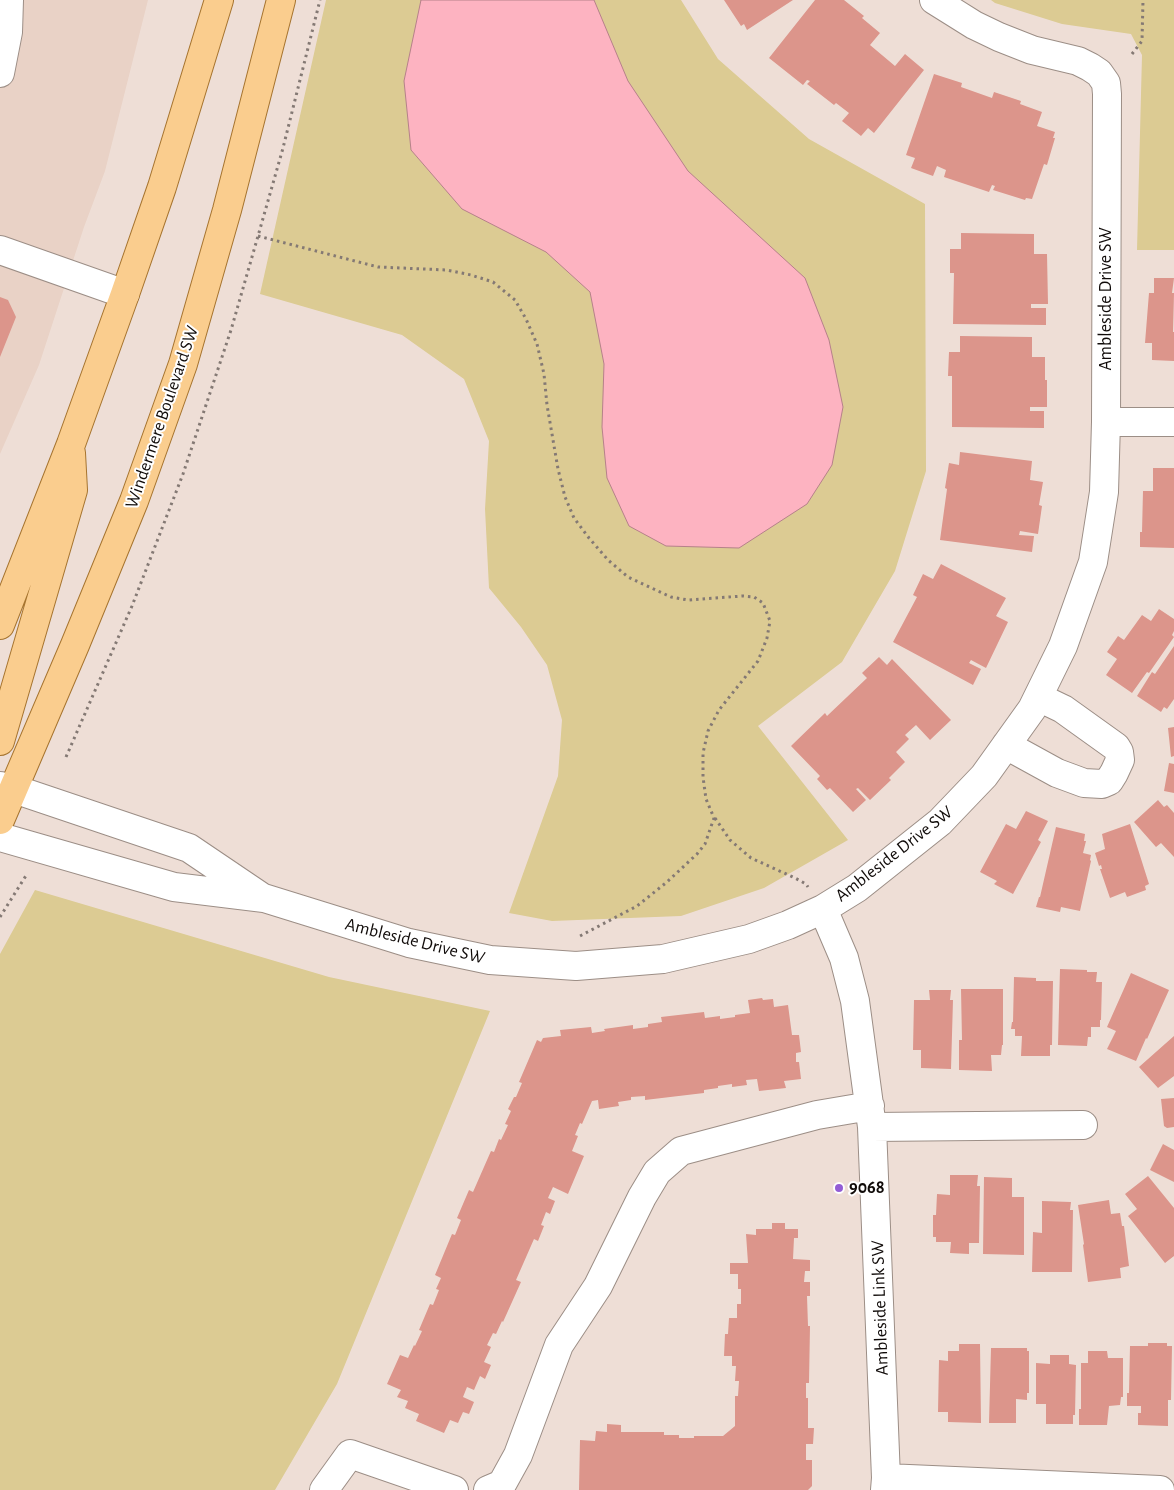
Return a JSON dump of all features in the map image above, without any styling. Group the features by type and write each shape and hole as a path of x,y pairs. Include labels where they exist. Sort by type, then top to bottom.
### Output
{"main road":[{"path":"0,625 126,294 162,187 219,0"},
{"name":"Windermere Boulevard SW","path":"0,820 7,787 75,645 134,501 183,364 227,210 281,0"},
{"path":"0,741 73,490 70,444"}],"street":[{"path":"0,73 8,32 9,0"},
{"name":"Ambleside Drive SW","path":"0,837 174,887 264,898 409,943 490,960 576,966 663,959 749,939 788,925 823,908 856,888 940,822 984,776 1032,709 1063,646 1093,562 1104,492 1107,94 1106,83 1099,73 1090,67 1078,61 1032,50 999,37 974,25 934,0"},
{"path":"0,250 126,294"},
{"path":"1106,422 1174,422"},
{"path":"1006,745 1057,773 1084,783 1102,784 1109,781 1120,760 1116,747 1063,709 1038,697"},
{"name":"Ambleside Drive SW","path":"7,787 190,848 264,898"},
{"name":"Ambleside Link SW","path":"823,908 844,958 855,1001 871,1116 886,1484"},
{"path":"488,1490 502,1484 518,1455 559,1346 598,1286 642,1197 657,1172 681,1151 817,1115 1083,1125"},
{"path":"324,1490 350,1454 454,1490"},
{"path":"886,1484 1160,1490"}],"path":[{"path":"1132,54 1142,41 1143,0"},
{"path":"258,236 378,267 447,270 471,275 493,282 515,300 526,319 536,344 544,374 547,405 565,497 574,518 589,538 608,560 628,577 671,597 688,600 743,596 754,597 763,603 770,620 767,638 758,661 719,710 708,731 703,753 703,777 706,799 714,818 730,840 751,858 806,884"},
{"path":"580,936 636,906 668,882 705,844 714,818"},
{"path":"0,917 27,874"}],"shaded area":[{"path":"0,0 148,0 105,171 84,227 39,365 0,454"},
{"path":"326,0 681,0 718,59 809,139 925,204 926,471 895,571 842,662 758,726 848,840 764,888 681,916 552,921 509,913 558,776 562,720 547,665 521,627 489,588 485,509 489,441 464,379 402,335 260,294"},
{"path":"421,0 594,0 628,81 688,171 805,278 829,340 843,407 832,465 807,504 739,548 666,546 629,526 607,478 602,427 604,364 590,292 546,252 462,209 411,150 404,81"},
{"path":"991,0 1174,0 1174,250 1137,250 1142,55 1131,34 1062,24 995,3"},
{"path":"35,890 329,977 490,1011 337,1384 275,1490 0,1490 0,954"}],"building":[{"path":"724,0 793,0 747,30 744,24 741,26"},
{"path":"815,0 844,0 864,16 862,18 880,33 870,45 895,66 905,54 924,70 874,133 868,128 861,136 842,121 849,113 836,103 834,105 807,84 810,81 807,80 803,85 769,58"},
{"path":"934,74 962,83 961,87 992,98 994,92 1021,101 1020,104 1042,112 1037,126 1055,132 1053,138 1055,138 1047,165 1044,164 1032,199 1026,198 1025,200 993,190 995,186 992,185 989,192 944,177 946,170 937,166 933,176 911,168 915,158 906,155"},
{"path":"961,233 1034,234 1034,254 1047,254 1048,304 1031,304 1031,308 1046,308 1046,325 953,324 954,273 950,273 950,249 961,249"},
{"path":"1154,278 1174,278 1172,293 1174,293 1174,361 1152,360 1152,343 1145,343 1149,293 1154,293"},
{"path":"0,297 8,300 16,317 0,357"},
{"path":"960,336 1032,337 1032,357 1045,357 1047,407 1030,407 1030,411 1044,411 1044,428 952,427 952,376 948,376 949,352 960,352"},
{"path":"960,452 1032,461 1030,480 1043,482 1039,505 1042,506 1038,534 1020,531 1019,535 1034,536 1032,552 940,540 949,463 959,465"},
{"path":"1153,468 1174,468 1174,548 1140,547 1143,491 1153,491"},
{"path":"941,564 1006,598 996,616 1008,622 986,668 971,660 969,663 981,669 973,685 893,642 917,597 913,595 923,574 933,579"},
{"path":"1159,609 1174,619 1172,635 1174,637 1149,673 1147,672 1132,693 1106,675 1117,659 1107,652 1118,636 1124,640 1142,615 1151,621"},
{"path":"1174,646 1174,699 1167,709 1164,707 1161,712 1137,696 1152,672 1155,674"},
{"path":"879,657 887,665 892,659 951,720 930,740 916,725 905,735 909,739 896,752 905,762 889,778 891,780 870,800 858,788 856,789 866,800 853,812 830,788 827,790 817,779 820,776 791,746 825,713 827,716 867,678 862,673"},
{"path":"1174,727 1174,756 1171,757 1168,728"},
{"path":"1169,763 1174,764 1174,793 1164,791"},
{"path":"1158,800 1164,807 1167,805 1174,813 1174,857 1161,843 1156,847 1134,822"},
{"path":"1026,811 1048,821 1038,840 1041,842 1013,894 994,884 997,881 980,872 1006,824 1016,829"},
{"path":"1130,824 1149,884 1145,886 1146,890 1127,897 1125,892 1110,898 1100,869 1102,869 1101,865 1099,866 1095,853 1105,849 1102,834"},
{"path":"1056,827 1085,834 1084,841 1086,841 1083,853 1091,855 1080,911 1061,907 1060,912 1036,907"},
{"path":"1060,969 1097,972 1096,982 1102,982 1100,1027 1091,1027 1091,1037 1088,1037 1087,1046 1058,1045"},
{"path":"1131,973 1169,990 1136,1061 1107,1049 1116,1031 1107,1027"},
{"path":"1014,977 1036,978 1036,981 1053,981 1052,1045 1050,1045 1050,1056 1021,1056 1022,1036 1015,1036 1015,1029 1011,1029 1013,1022"},
{"path":"961,989 1003,989 1003,1045 1001,1055 991,1055 992,1071 959,1070 959,1040 962,1040"},
{"path":"929,990 951,990 950,1000 953,1000 951,1069 921,1068 921,1050 913,1050 914,1000 930,1000"},
{"path":"762,998 763,1000 773,999 774,1007 788,1005 792,1035 799,1035 801,1052 796,1053 796,1062 799,1062 801,1079 784,1081 786,1088 759,1091 757,1079 746,1080 747,1085 732,1087 732,1084 718,1086 718,1088 704,1090 704,1093 645,1100 645,1096 631,1097 631,1100 618,1102 619,1106 599,1109 598,1100 592,1101 575,1135 578,1136 572,1151 584,1156 568,1194 553,1187 548,1198 555,1201 550,1214 546,1212 541,1225 544,1226 538,1241 534,1239 516,1280 521,1282 503,1322 496,1334 493,1333 487,1345 491,1347 484,1362 491,1365 485,1379 480,1376 474,1390 467,1387 463,1397 474,1402 469,1414 463,1412 458,1423 450,1420 444,1433 416,1421 419,1414 405,1408 408,1401 397,1397 401,1390 387,1384 400,1355 408,1358 422,1331 419,1330 430,1304 433,1305 439,1290 436,1289 441,1278 435,1275 452,1234 455,1235 461,1220 457,1218 469,1190 473,1192 491,1151 494,1152 499,1139 501,1140 508,1125 505,1124 511,1111 508,1109 522,1083 519,1082 537,1040 541,1042 543,1038 561,1036 560,1030 591,1027 592,1033 605,1031 604,1029 633,1025 633,1029 648,1027 648,1024 662,1022 661,1017 704,1012 705,1018 735,1017 735,1015 750,1013 748,1000"},
{"path":"1174,1036 1174,1076 1158,1088 1139,1067"},
{"path":"1174,1098 1174,1127 1167,1128 1164,1126 1161,1099"},
{"path":"1163,1144 1174,1150 1174,1182 1150,1170"},
{"path":"950,1175 978,1175 977,1186 980,1186 979,1243 969,1243 969,1254 950,1253 951,1242 936,1242 936,1237 933,1237 933,1215 936,1215 937,1194 950,1195"},
{"path":"1148,1176 1174,1208 1174,1256 1165,1263 1128,1216 1137,1209 1125,1194"},
{"path":"984,1177 1012,1178 1012,1197 1024,1197 1024,1255 983,1254"},
{"path":"1109,1200 1111,1214 1120,1213 1122,1226 1124,1226 1129,1266 1120,1268 1121,1278 1088,1282 1078,1205"},
{"path":"1042,1201 1071,1202 1070,1210 1073,1210 1072,1272 1032,1272 1033,1232 1042,1233"},
{"path":"772,1223 785,1223 785,1229 798,1229 798,1238 794,1238 793,1259 810,1260 810,1271 805,1271 804,1282 810,1282 810,1296 807,1296 808,1326 810,1326 809,1383 806,1383 806,1398 808,1398 808,1428 814,1428 813,1444 806,1444 806,1460 812,1460 812,1486 808,1490 579,1490 580,1440 595,1441 596,1431 607,1432 607,1424 621,1425 621,1432 664,1432 664,1435 679,1435 679,1438 723,1436 735,1426 735,1396 738,1396 739,1381 735,1381 736,1366 732,1366 732,1356 724,1356 725,1334 728,1334 729,1318 737,1318 737,1304 741,1304 741,1289 738,1289 738,1274 730,1274 730,1263 748,1263 746,1234 756,1235 756,1229 772,1229"},
{"path":"1148,1343 1167,1343 1167,1346 1172,1346 1171,1400 1168,1400 1168,1426 1138,1425 1138,1413 1141,1413 1141,1406 1127,1406 1130,1346 1148,1346"},
{"path":"959,1344 980,1344 981,1423 948,1422 948,1412 938,1412 939,1360 948,1361 948,1351 959,1351"},
{"path":"991,1348 1027,1348 1027,1351 1029,1351 1029,1393 1027,1393 1027,1400 1016,1399 1016,1423 989,1423"},
{"path":"1088,1351 1107,1351 1108,1358 1123,1358 1123,1397 1121,1397 1120,1405 1109,1406 1107,1425 1079,1425 1081,1363 1088,1363"},
{"path":"1050,1355 1069,1355 1069,1364 1076,1365 1075,1415 1073,1415 1073,1424 1046,1424 1046,1404 1036,1404 1036,1363 1050,1364"}],"place":[{"name":"9068","path":"839,1188"}]}
